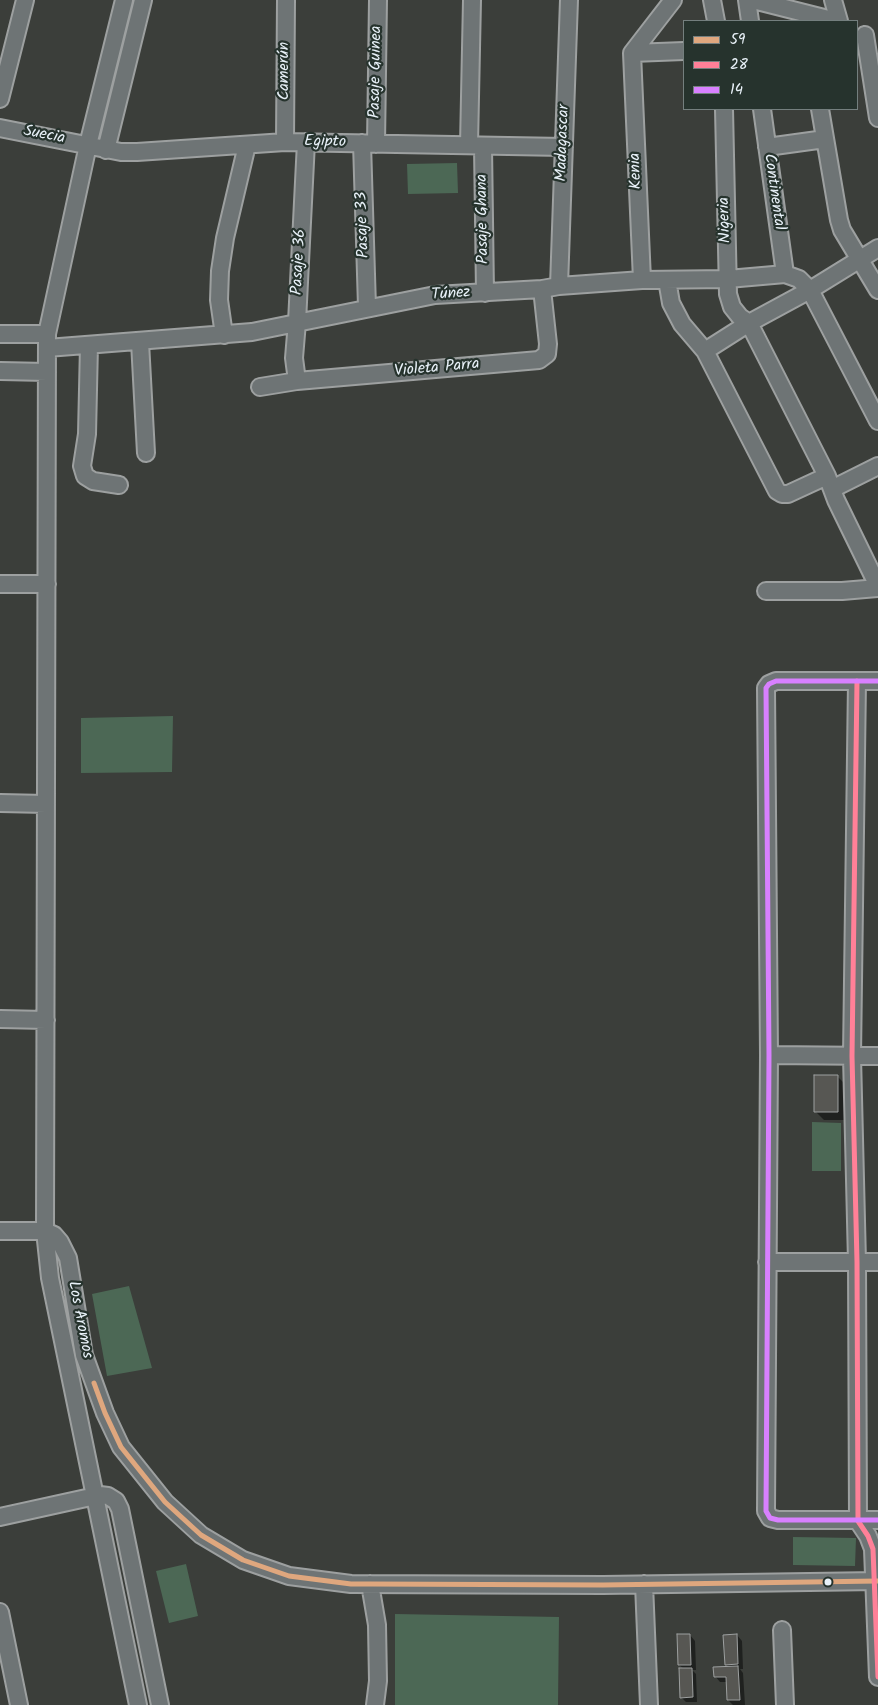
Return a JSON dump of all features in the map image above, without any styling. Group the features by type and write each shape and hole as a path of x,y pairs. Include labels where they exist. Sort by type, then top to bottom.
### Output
{"street":[{"path":"0,99 25,0"},
{"path":"124,0 88,145 47,341 45,1231 49,1272 138,1705"},
{"path":"106,150 143,0"},
{"name":"Camerún","path":"285,142 286,0"},
{"name":"Pasaje Guinea","path":"369,144 378,0"},
{"name":"Pasaje Ghana","path":"472,0 476,146 485,293"},
{"name":"Madagascar","path":"559,286 569,0"},
{"path":"633,57 673,0"},
{"path":"712,0 716,20"},
{"path":"747,0 750,20"},
{"path":"753,0 817,19"},
{"path":"833,0 838,20"},
{"path":"867,33 878,118"},
{"path":"633,57 683,51"},
{"name":"Kenia","path":"633,57 642,280"},
{"name":"Nigeria","path":"724,110 728,294 732,307 740,317 749,323 829,482 878,587"},
{"name":"Continental","path":"762,110 785,274"},
{"path":"820,110 838,220 878,290"},
{"name":"Suecia","path":"0,128 88,145"},
{"path":"767,147 825,139"},
{"name":"Egipto","path":"88,145 106,150 137,152 285,142 564,147"},
{"name":"Pasaje 36","path":"297,381 294,358 306,142"},
{"name":"Pasaje 33","path":"367,307 369,144"},
{"path":"224,335 219,300 220,266 226,231 248,145"},
{"path":"705,351 749,323 810,290 878,248"},
{"path":"785,274 799,279 810,290 878,421"},
{"name":"Túnez","path":"0,334 89,345 140,342 252,332 435,294 485,293 642,280 728,278 785,274"},
{"path":"667,280 671,303 682,324 705,351 776,491 788,494 878,466"},
{"name":"Violeta Parra","path":"260,388 297,381 539,360 547,354 548,344 542,289"},
{"path":"140,342 146,453"},
{"path":"89,345 87,434 82,466 85,476 93,481 119,485"},
{"path":"0,371 47,372"},
{"path":"0,584 47,584"},
{"path":"766,591 842,591 878,587"},
{"path":"878,682 776,681 769,684 766,688 769,1056 766,1511 770,1518 778,1520 878,1520"},
{"path":"857,682 852,1056 857,1262 858,1521 868,1536 873,1550 876,1581 878,1677"},
{"path":"0,803 46,804"},
{"path":"0,1019 46,1020"},
{"path":"769,1056 878,1056"},
{"path":"0,1231 45,1231"},
{"name":"Los Aromos","path":"45,1231 54,1235 60,1242 68,1258 84,1355 105,1413 121,1447 166,1502 201,1534 243,1560 289,1576 351,1584 603,1585 876,1581"},
{"path":"768,1262 878,1262"},
{"path":"0,1516 100,1495 108,1496 116,1501 120,1509 160,1705"},
{"path":"370,1584 377,1625 378,1681 375,1705"},
{"path":"644,1584 649,1705"},
{"path":"0,1612 19,1705"},
{"path":"782,1630 785,1705"}],"green space":[{"path":"457,163 458,193 408,194 407,164"},
{"path":"173,716 172,772 81,773 81,718"},
{"path":"812,1122 841,1123 841,1171 812,1171"},
{"path":"129,1286 152,1368 107,1376 92,1294"},
{"path":"793,1537 856,1538 855,1566 793,1565"},
{"path":"186,1564 198,1616 169,1623 156,1571"},
{"path":"395,1614 559,1617 558,1705 395,1705"}],"building":[{"path":"814,1075 838,1075 838,1112 814,1112"},
{"path":"677,1634 690,1634 691,1665 678,1665"},
{"path":"737,1634 738,1664 725,1665 723,1635"},
{"path":"738,1666 740,1700 727,1700 726,1677 714,1677 713,1667"},
{"path":"679,1668 692,1668 693,1697 680,1698"}],"transit line":[{"name":"14","path":"878,681 776,681 769,684 766,688 769,1055 766,1511 770,1518 778,1520 878,1520"},
{"name":"28","path":"857,681 852,1056 857,1262 858,1521 868,1536 873,1549 878,1677"},
{"name":"59","path":"94,1383 105,1413 121,1447 165,1502 201,1535 243,1560 289,1576 351,1584 603,1585 878,1581"}]}
